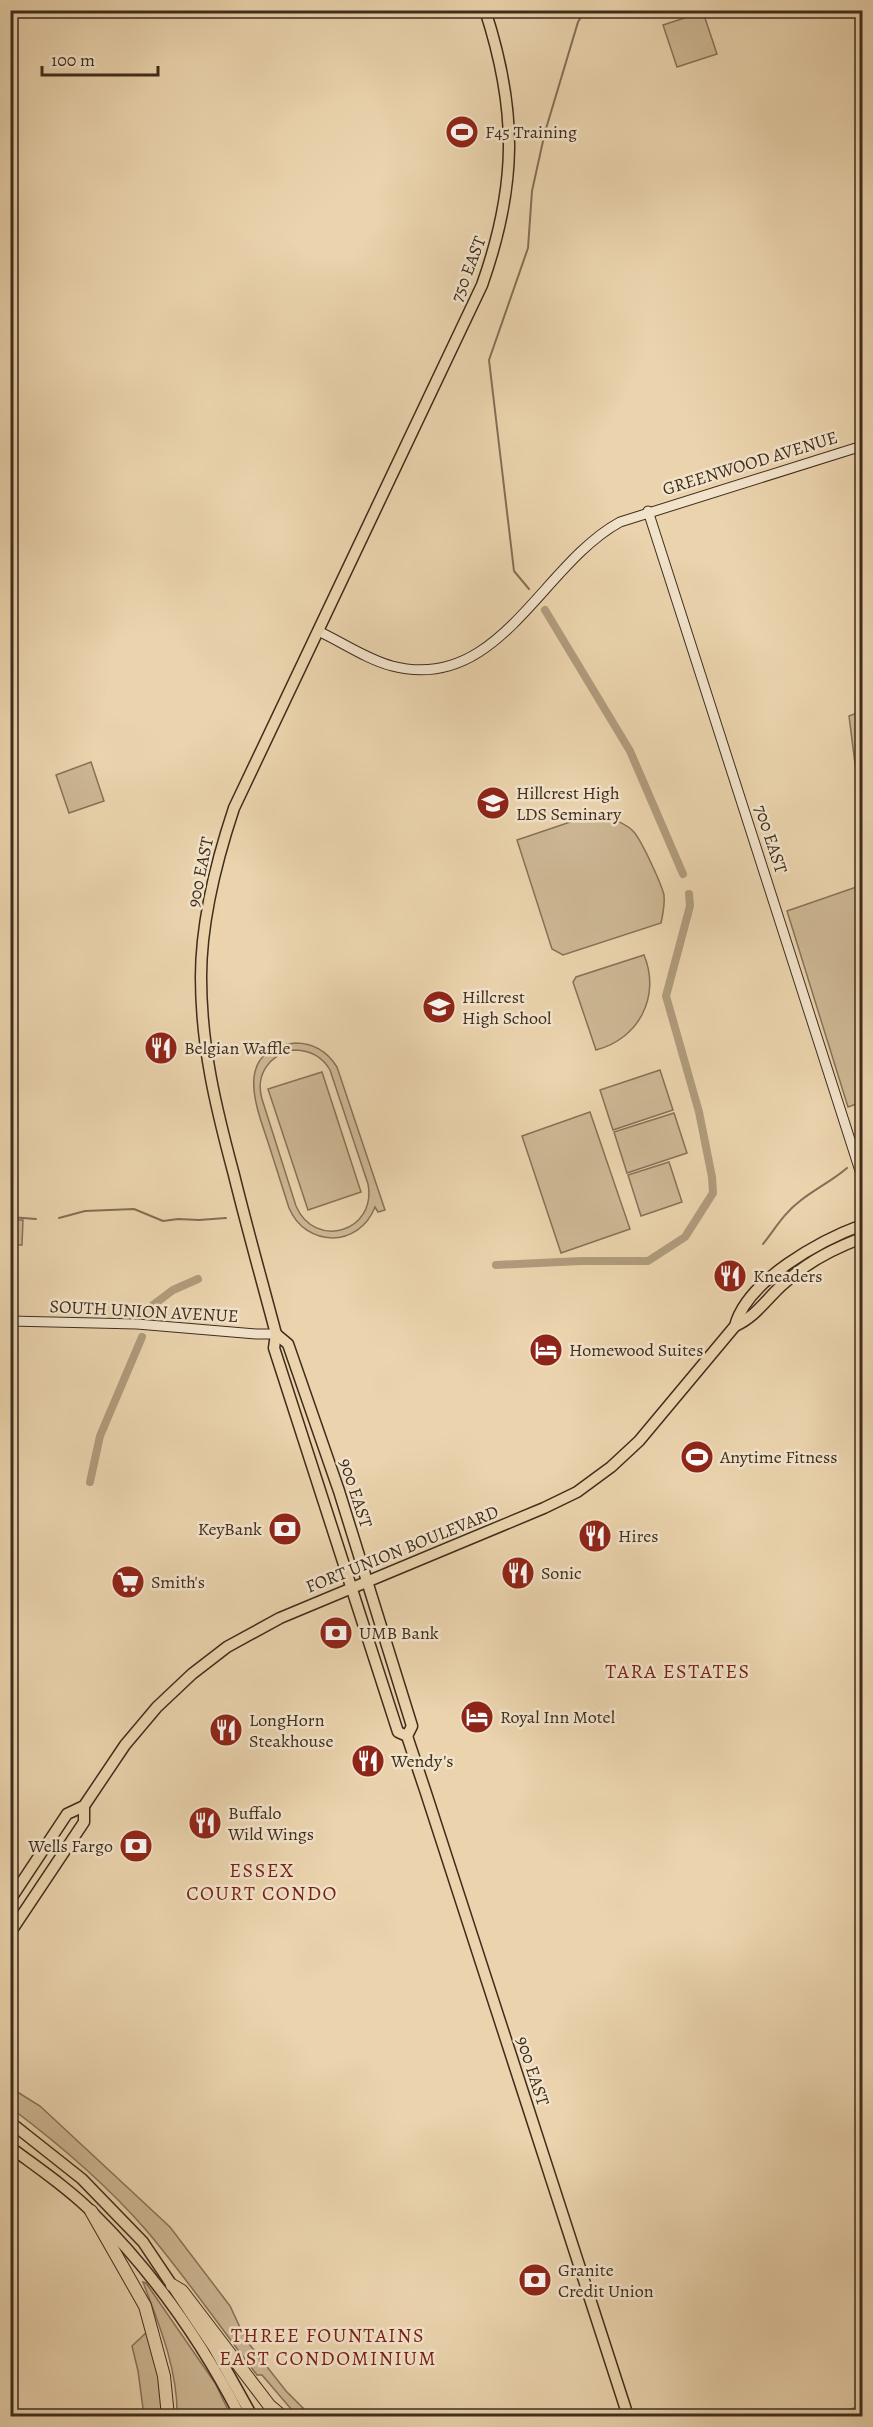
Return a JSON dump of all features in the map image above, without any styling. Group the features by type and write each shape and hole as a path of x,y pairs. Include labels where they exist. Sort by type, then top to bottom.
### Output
{"highway":[{"path":"91,2211 145,2306 164,2376 168,2416"},
{"path":"172,2285 182,2291 269,2404 282,2416"}],"main road":[{"name":"750 EAST","path":"405,448 482,285 502,218 510,157 505,88 485,10"},
{"name":"900 EAST","path":"405,448 234,808 220,850 209,901 201,976 202,1014 213,1098 276,1334 274,1348 398,1732 407,1737"},
{"name":"FORT UNION BOULEVARD","path":"10,1900 68,1814 84,1806 140,1725 174,1690 199,1669 246,1635 280,1618 544,1508 577,1492 601,1476 626,1455 652,1427 735,1326 739,1310 786,1265 820,1243 862,1225"},
{"name":"FORT UNION BOULEVARD","path":"735,1326 750,1320 781,1286 802,1269 834,1250 862,1238"},
{"name":"900 EAST","path":"276,1334 288,1344 339,1491 412,1726 407,1737 628,2416"},
{"name":"FORT UNION BOULEVARD","path":"10,1933 84,1822 84,1806"},
{"path":"10,2122 61,2161 143,2242 214,2348 252,2416"},
{"path":"10,2147 91,2211 121,2242 161,2290 207,2356 240,2416"}],"street":[{"name":"GREENWOOD AVENUE","path":"318,631 390,665 425,671 457,665 471,659 498,638 602,531 648,511 862,446"},
{"name":"700 EAST","path":"648,511 862,1177"},
{"name":"SOUTH UNION AVENUE","path":"10,1321 138,1324 276,1334"}],"shaded area":[{"path":"703,12 717,54 677,67 663,25"},
{"path":"862,711 862,819 849,716"},
{"path":"91,762 104,801 69,813 56,775"},
{"path":"585,817 610,819 633,831 646,852 662,889 663,913 661,923 563,955 552,949 517,840"},
{"path":"862,885 862,1102 848,1107 787,911"},
{"path":"644,955 649,970 650,986 648,1000 642,1014 635,1026 624,1036 596,1050 573,982 576,977"},
{"path":"295,1043 308,1044 324,1052 337,1067 385,1210 378,1212 375,1207 357,1230 345,1236 332,1238 319,1236 307,1230 297,1221 289,1208 255,1096 256,1067 263,1056 276,1048","holes":["299,1050 319,1058 330,1070 368,1184 368,1201 363,1214 354,1224 342,1230 330,1231 317,1228 305,1220 296,1206 262,1099 260,1090 262,1074 266,1067 277,1056"]},
{"path":"660,1070 673,1110 613,1130 600,1090"},
{"path":"322,1072 361,1192 308,1210 268,1089"},
{"path":"590,1112 630,1229 561,1253 522,1136"},
{"path":"674,1113 687,1153 627,1173 614,1132"},
{"path":"669,1162 682,1202 641,1216 628,1175"},
{"path":"13,1220 23,1220 22,1245 12,1245"},
{"path":"11,2088 40,2106 170,2227 230,2306 246,2340 286,2391 311,2416 297,2416 262,2375 257,2375 189,2283 146,2230 115,2197 64,2150 11,2108"},
{"path":"143,2282 146,2283 215,2383 231,2416 177,2416 171,2364"},
{"path":"148,2331 161,2385 163,2416 144,2416 132,2346"}],"waterway":[{"path":"529,589 514,571 489,360 528,248 532,191 545,132 578,22 585,10"},
{"path":"545,610 630,751 683,874"},
{"path":"496,1265 648,1261 685,1237 713,1193 699,1112 666,996 690,906 689,894"},
{"path":"763,1244 794,1206 847,1168"},
{"path":"59,1218 85,1211 134,1209 163,1221 226,1218"},
{"path":"10,1217 36,1219"},
{"path":"153,1305 173,1290 198,1279"},
{"path":"90,1482 100,1436 142,1337"},
{"path":"836,2416 862,2409"},
{"path":"10,2413 20,2416"}],"place":[{"name":"F45 Training","path":"462,132"},
{"name":"Hillcrest High LDS Seminary","path":"493,803"},
{"name":"Hillcrest High School","path":"439,1007"},
{"name":"Belgian Waffle","path":"161,1048"},
{"name":"Kneaders","path":"730,1276"},
{"name":"Homewood Suites","path":"546,1350"},
{"name":"Anytime Fitness","path":"697,1457"},
{"name":"KeyBank","path":"285,1529"},
{"name":"Hires","path":"595,1536"},
{"name":"Sonic","path":"518,1573"},
{"name":"Smith's","path":"128,1582"},
{"name":"UMB Bank","path":"336,1633"},
{"name":"Royal Inn Motel","path":"477,1717"},
{"name":"LongHorn Steakhouse","path":"226,1730"},
{"name":"Wendy's","path":"368,1761"},
{"name":"Buffalo Wild Wings","path":"205,1823"},
{"name":"Wells Fargo","path":"136,1846"},
{"name":"Granite Credit Union","path":"535,2280"}],"district":[{"name":"TARA ESTATES","path":"678,1671"},
{"name":"ESSEX COURT CONDO","path":"262,1882"},
{"name":"THREE FOUNTAINS EAST CONDOMINIUM","path":"328,2346"}]}
